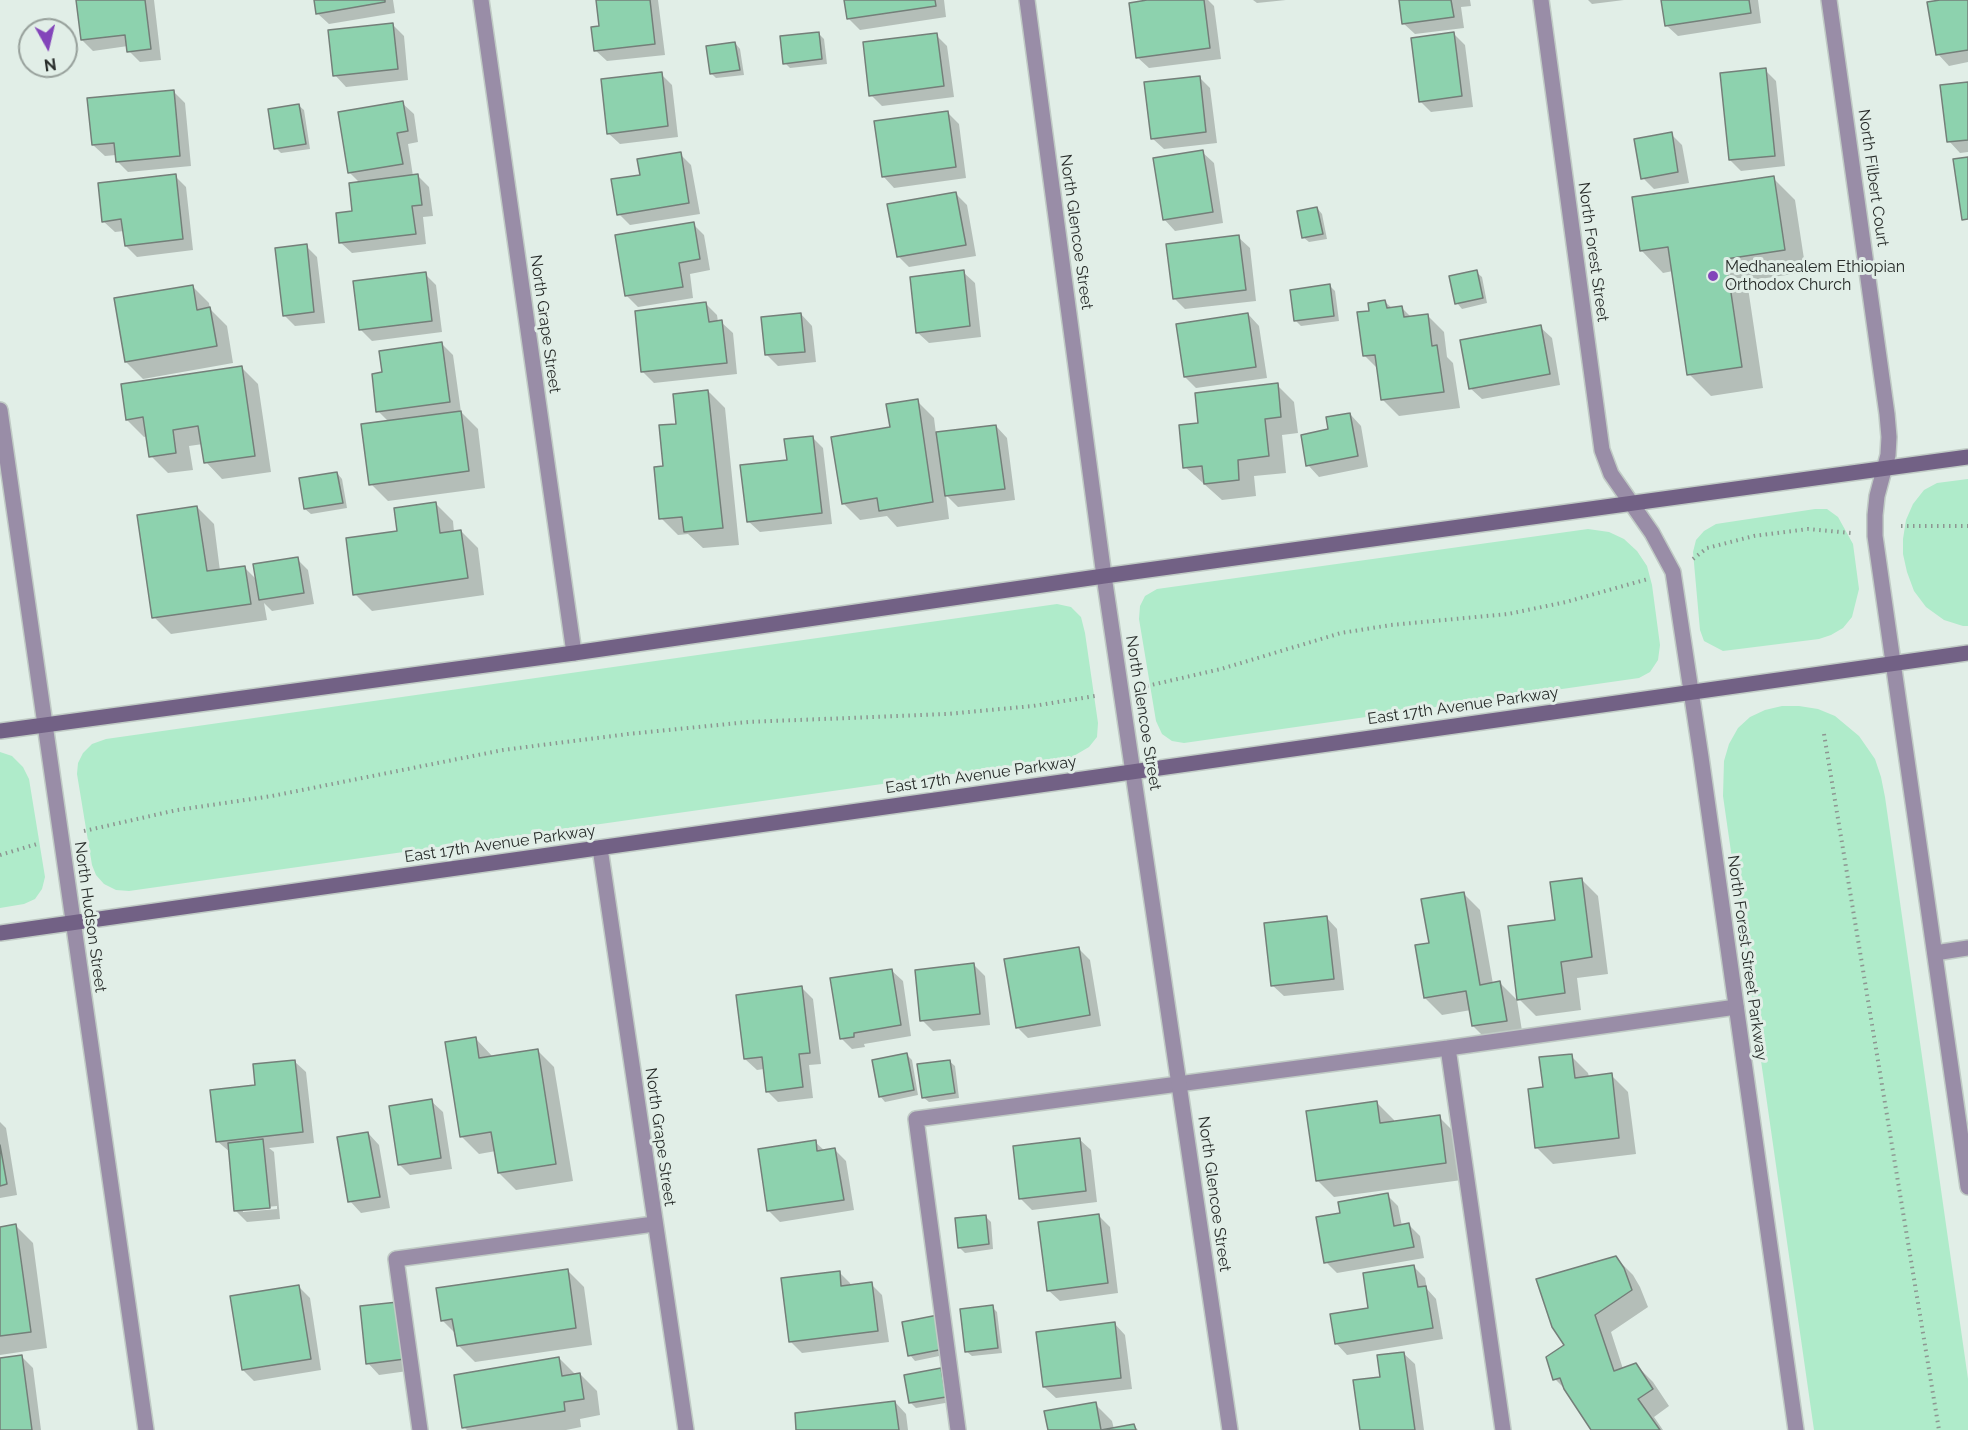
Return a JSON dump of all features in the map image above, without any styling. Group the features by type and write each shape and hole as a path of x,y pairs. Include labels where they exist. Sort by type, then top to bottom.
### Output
{"main road":[{"path":"0,731 574,653 1104,576 1968,457"},
{"name":"East 17th Avenue Parkway","path":"0,933 1968,653"}],"street":[{"name":"North Grape Street","path":"481,0 574,653"},
{"name":"North Glencoe Street","path":"1027,0 1104,576 1230,1430"},
{"name":"North Forest Street","path":"1541,0 1602,450 1611,474 1630,503"},
{"name":"North Filbert Court","path":"1829,0 1887,414 1889,437 1886,468 1877,496 1875,536 1893,663"},
{"name":"North Hudson Street","path":"0,410 146,1430"},
{"name":"North Forest Street Parkway","path":"1630,503 1652,533 1673,572 1796,1430"},
{"path":"1893,663 1968,1187"},
{"name":"North Grape Street","path":"600,848 686,1430"},
{"path":"1935,953 1968,948"},
{"path":"958,1430 916,1119 1448,1048 1736,1006"},
{"path":"1448,1048 1503,1430"},
{"path":"420,1430 396,1259 654,1224"}],"path":[{"path":"0,855 60,837 177,810 272,796 503,750 748,722 948,714 1033,706 1122,691 1221,669 1341,633 1391,625 1508,614 1566,602 1673,572 1707,548 1754,536 1808,530 1875,536 1899,526 1968,525"},
{"path":"1824,734 1939,1430"}],"green space":[{"path":"1968,479 1968,626 1963,626 1944,620 1926,607 1914,591 1903,554 1903,539 1906,520 1913,504 1924,490 1937,483"},
{"path":"1827,509 1838,517 1853,544 1859,589 1852,617 1843,628 1819,639 1723,651 1704,641 1700,630 1693,552 1696,540 1704,531 1716,524"},
{"path":"1588,529 1609,532 1624,539 1637,551 1647,566 1652,585 1660,645 1658,660 1650,672 1639,678 1184,743 1172,741 1162,734 1156,721 1139,619 1140,606 1145,596 1157,589"},
{"path":"1057,604 1071,607 1081,617 1098,723 1097,737 1089,747 1072,757 129,891 116,890 104,884 96,875 92,865 77,774 78,763 83,753 92,744 106,739"},
{"path":"1782,706 1818,709 1835,716 1859,736 1875,759 1881,777 1968,1379 1968,1430 1814,1430 1723,796 1724,761 1729,744 1738,728 1750,717"},
{"path":"0,752 12,756 23,767 29,779 45,877 42,889 35,899 24,904 0,908"}],"building":[{"path":"76,0 145,0 151,49 127,52 125,35 81,40"},
{"path":"314,0 385,0 385,2 316,14"},
{"path":"596,0 650,0 655,44 594,51 591,27 599,26"},
{"path":"844,0 935,0 936,6 847,19"},
{"path":"1147,0 1204,0 1210,48 1136,58 1129,3"},
{"path":"1399,0 1451,0 1454,17 1402,24"},
{"path":"1661,0 1749,0 1751,13 1665,26"},
{"path":"1968,0 1968,50 1936,55 1927,2"},
{"path":"393,23 398,69 333,76 328,30"},
{"path":"819,32 822,59 783,64 780,36"},
{"path":"1454,32 1462,96 1419,102 1411,38"},
{"path":"937,33 944,86 869,96 863,42"},
{"path":"735,42 740,70 710,74 706,46"},
{"path":"1766,68 1775,156 1729,160 1720,73"},
{"path":"662,72 668,126 607,134 601,79"},
{"path":"1200,76 1206,132 1151,139 1144,82"},
{"path":"1968,82 1968,140 1947,142 1940,85"},
{"path":"174,90 180,156 116,162 114,143 92,145 87,98"},
{"path":"403,101 408,131 397,133 403,164 348,173 338,112"},
{"path":"299,104 306,144 274,149 268,109"},
{"path":"948,111 956,167 882,177 874,121"},
{"path":"1672,132 1678,172 1641,179 1634,139"},
{"path":"1203,150 1213,212 1163,220 1153,158"},
{"path":"681,152 689,203 617,215 611,179 640,175 637,159"},
{"path":"1968,157 1968,219 1962,220 1953,159"},
{"path":"176,174 183,239 125,246 121,219 102,222 98,183"},
{"path":"418,174 422,205 412,206 416,234 339,243 336,213 352,211 349,183"},
{"path":"1774,176 1785,250 1726,259 1742,367 1687,375 1668,247 1640,251 1632,197"},
{"path":"956,192 966,245 897,257 887,204"},
{"path":"1317,207 1323,234 1302,238 1297,211"},
{"path":"694,222 700,259 679,263 683,287 625,296 615,235"},
{"path":"1239,235 1246,290 1173,299 1166,244"},
{"path":"307,244 314,312 283,316 275,248"},
{"path":"964,270 970,326 916,333 910,277"},
{"path":"1477,270 1483,298 1455,304 1449,276"},
{"path":"426,272 432,321 359,330 353,281"},
{"path":"1330,284 1334,316 1294,321 1290,290"},
{"path":"193,285 197,310 210,307 217,346 125,362 114,298"},
{"path":"1385,300 1387,308 1402,306 1404,317 1428,314 1432,346 1437,345 1444,392 1381,400 1375,355 1363,356 1357,312 1369,311 1368,303"},
{"path":"706,302 709,322 722,320 727,363 641,372 635,311"},
{"path":"801,313 805,352 765,355 761,317"},
{"path":"1248,313 1256,367 1184,377 1176,324"},
{"path":"1541,325 1550,374 1469,389 1460,340"},
{"path":"442,342 450,402 376,412 372,374 382,372 379,351"},
{"path":"242,366 255,456 204,463 198,426 173,430 176,453 149,457 143,417 126,420 121,384"},
{"path":"1278,383 1281,417 1265,419 1269,456 1238,460 1239,480 1204,484 1202,466 1183,468 1179,425 1198,423 1195,393"},
{"path":"708,390 723,528 684,532 682,517 659,519 654,467 663,466 659,425 676,424 673,394"},
{"path":"918,399 933,502 879,511 877,498 842,504 831,437 890,427 886,404"},
{"path":"461,411 469,471 369,485 361,424"},
{"path":"1350,413 1358,456 1306,466 1301,435 1328,429 1326,417"},
{"path":"996,425 1005,489 945,496 936,432"},
{"path":"813,436 822,513 747,522 740,465 787,460 784,439"},
{"path":"337,472 343,503 304,509 299,478"},
{"path":"436,502 440,533 461,530 468,578 353,595 346,538 397,531 394,508"},
{"path":"197,506 207,571 245,566 251,604 152,618 137,515"},
{"path":"298,557 304,593 259,600 253,564"},
{"path":"1582,878 1592,957 1561,962 1565,993 1517,1000 1508,926 1555,920 1550,882"},
{"path":"1464,892 1480,985 1500,981 1507,1021 1472,1026 1466,991 1424,998 1415,945 1429,943 1421,899"},
{"path":"1327,916 1334,979 1271,986 1264,923"},
{"path":"1079,947 1090,1015 1016,1028 1004,959"},
{"path":"974,963 980,1014 920,1021 915,970"},
{"path":"892,969 901,1025 854,1033 854,1037 840,1039 830,978"},
{"path":"802,986 810,1053 799,1054 803,1087 766,1092 762,1057 744,1059 736,995"},
{"path":"476,1037 479,1058 538,1049 556,1164 498,1173 491,1132 460,1137 445,1042"},
{"path":"907,1053 914,1090 879,1097 872,1060"},
{"path":"1572,1054 1575,1078 1612,1073 1619,1138 1535,1148 1528,1089 1543,1087 1539,1057"},
{"path":"295,1060 303,1132 216,1142 210,1090 255,1085 253,1064"},
{"path":"950,1060 955,1093 922,1098 917,1064"},
{"path":"432,1099 441,1158 398,1165 389,1106"},
{"path":"1377,1101 1380,1123 1440,1115 1446,1163 1316,1181 1306,1111"},
{"path":"368,1132 380,1197 348,1202 337,1137"},
{"path":"1080,1138 1086,1191 1019,1199 1013,1146"},
{"path":"263,1139 270,1208 234,1211 228,1143"},
{"path":"816,1140 817,1151 835,1148 844,1200 767,1211 758,1149"},
{"path":"0,1145 7,1184 0,1186"},
{"path":"1388,1193 1394,1226 1409,1223 1414,1247 1324,1263 1316,1217 1340,1213 1338,1202"},
{"path":"1099,1214 1108,1283 1047,1291 1038,1222"},
{"path":"986,1215 989,1244 958,1248 955,1218"},
{"path":"16,1224 31,1332 0,1336 0,1227"},
{"path":"1616,1256 1624,1268 1632,1290 1595,1315 1614,1371 1636,1363 1653,1389 1638,1399 1660,1430 1591,1430 1564,1389 1560,1378 1553,1380 1546,1357 1564,1345 1552,1327 1536,1279"},
{"path":"1414,1265 1418,1287 1426,1286 1433,1328 1335,1344 1330,1314 1368,1308 1363,1273"},
{"path":"568,1269 576,1328 457,1346 452,1319 441,1321 436,1288"},
{"path":"840,1271 841,1286 872,1282 878,1331 789,1342 781,1278"},
{"path":"299,1285 311,1359 242,1370 230,1296"},
{"path":"398,1302 405,1359 366,1364 360,1306"},
{"path":"993,1305 998,1348 965,1352 960,1309"},
{"path":"938,1315 944,1349 908,1356 902,1322"},
{"path":"1115,1322 1121,1378 1043,1387 1036,1332"},
{"path":"1404,1352 1415,1430 1360,1430 1353,1380 1380,1377 1377,1355"},
{"path":"22,1355 32,1430 0,1430 0,1358"},
{"path":"559,1357 562,1376 580,1373 584,1399 564,1402 565,1411 462,1428 454,1375"},
{"path":"941,1368 946,1397 909,1403 904,1375"},
{"path":"895,1401 899,1430 796,1430 795,1413"},
{"path":"1096,1402 1101,1430 1048,1430 1044,1411"},
{"path":"1134,1424 1136,1430 1101,1430"}],"place":[{"name":"Medhanealem Ethiopian Orthodox Church","path":"1713,276"}]}
